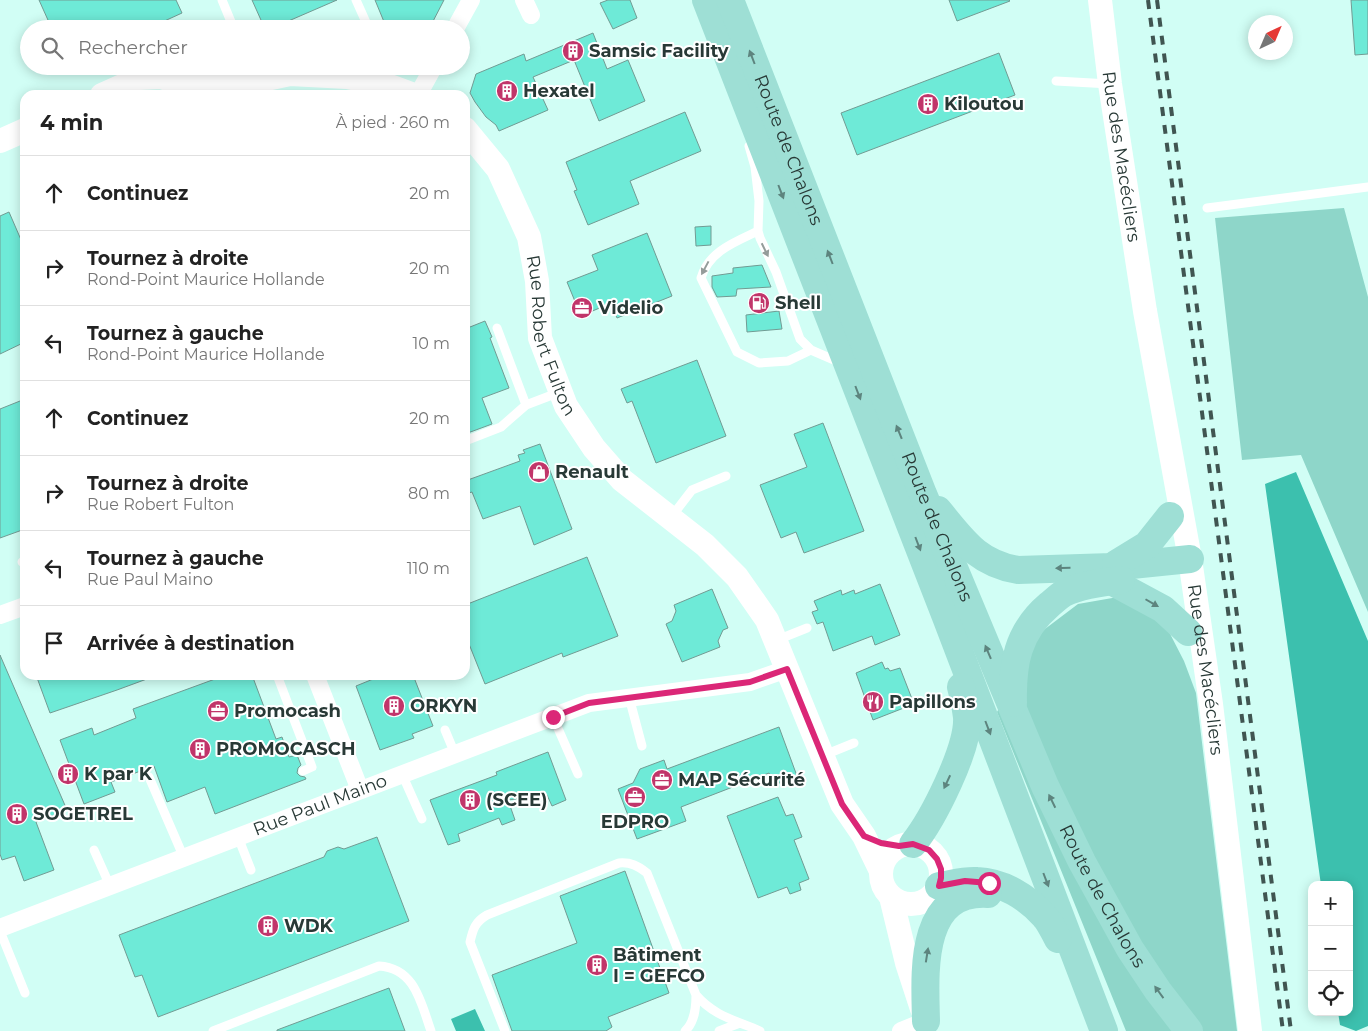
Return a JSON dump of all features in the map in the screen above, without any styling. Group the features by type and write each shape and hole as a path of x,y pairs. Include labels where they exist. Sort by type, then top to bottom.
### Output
{"main road":[{"name":"Route de Chalons","path":"706,0 946,617 1104,1031"},
{"name":"Route de Chalons","path":"730,0 923,494 1013,713 1049,794 1082,862 1130,949 1158,991 1189,1031"},
{"path":"923,494 972,550 990,562 1005,568 1112,574 1184,566"},
{"path":"1013,713 1013,677 1016,656 1028,629 1043,610 1063,594 1112,574 1147,545 1170,516"},
{"path":"1112,574 1163,609 1188,632"},
{"path":"906,845 929,822 963,749 967,718 946,617"},
{"path":"932,894 965,881 978,881 1007,888 1028,902 1046,917 1061,944 1099,1031"},
{"path":"928,1026 925,969 932,931 938,918 956,901 969,896 981,894 1002,895 1028,902"}],"street":[{"path":"460,20 471,0"},
{"name":"Rue des Macécliers","path":"1100,0 1110,84 1184,566 1210,704 1250,1031"},
{"path":"113,90 140,78 161,77 193,86 239,85 285,75"},
{"path":"309,75 347,77 386,76 407,90"},
{"path":"421,90 429,75"},
{"path":"0,142 20,132"},
{"name":"Rue Robert Fulton","path":"470,135 498,169 529,237 537,280 540,338 566,406 594,448 622,480 705,545 737,577 767,620 842,804 864,836 880,869"},
{"name":"Rue des Macécliers","path":"1145,311 1170,516 1184,566 1188,632 1210,704"},
{"path":"0,616 20,608"},
{"name":"Rue Paul Maino","path":"0,930 589,703 750,682 787,669"},
{"path":"317,680 360,790"},
{"path":"864,836 881,843 906,845 929,850 937,859 941,869 941,878 912,922 908,938 907,963"},
{"path":"901,1031 928,1026 907,963 891,897 882,884 880,869 887,855 906,845"},
{"path":"891,897 907,904 916,904 932,894"}],"lane":[{"path":"222,0 230,20"},
{"path":"356,0 365,20"},
{"path":"706,0 736,102"},
{"path":"193,86 203,75"},
{"path":"1056,81 1110,84"},
{"path":"747,139 755,167 760,201 758,231 782,286 800,339 812,350 848,366"},
{"path":"1207,208 1368,187"},
{"path":"758,231 725,247 712,257 703,268 701,278 737,352 759,363 788,360 812,350"},
{"path":"497,328 526,405"},
{"path":"470,439 501,427 526,405 560,392"},
{"path":"671,518 692,490 726,476"},
{"path":"775,641 807,628"},
{"path":"279,680 312,767 303,771"},
{"path":"629,697 642,746"},
{"path":"553,717 578,774"},
{"path":"445,730 455,754"},
{"path":"822,756 854,743"},
{"name":"Rue Paul Maino","path":"402,774 422,819"},
{"path":"149,777 184,858"},
{"name":"Rue Paul Maino","path":"238,837 251,870"},
{"path":"94,850 110,886"},
{"path":"506,1031 470,942 473,928 479,920 487,915 619,863 637,866 647,873 696,995 706,1006 715,1012 760,1031"},
{"name":"Rue Paul Maino","path":"0,930 25,993"},
{"path":"213,1031 379,966 388,966 402,972 416,989 431,1031"},
{"path":"685,1031 696,1012 696,995"},
{"path":"719,1031 740,1023"}],"shaded area":[{"path":"1344,208 1368,297 1368,612 1301,455 1242,460 1215,218"},
{"path":"1296,472 1368,641 1368,1026 1356,1031 1340,1025 1339,1016 1353,1016 1353,881 1320,881 1265,484"},
{"path":"1118,597 1166,626 1184,661 1196,693 1237,1031 1126,1031 997,712 1041,632 1078,604"},
{"path":"475,1009 485,1031 456,1031 451,1019"}],"building":[{"path":"39,0 176,0 182,13 167,20 48,20"},
{"path":"252,0 337,0 291,20 261,20"},
{"path":"375,0 444,0 434,20 383,20"},
{"name":"Samsic Facility","path":"608,0 630,0 637,18 613,29 600,3"},
{"path":"949,0 1009,0 1010,1 957,21"},
{"path":"1351,0 1368,0 1368,54 1355,55"},
{"path":"593,33 607,69 628,60 645,101 599,121 574,60 533,77 548,110 499,131 496,125 486,117 470,93 476,74 524,54 526,61"},
{"name":"Kiloutou","path":"999,53 1015,95 857,155 841,113"},
{"path":"685,112 701,151 630,181 639,204 588,225 574,191 577,190 566,162"},
{"path":"9,212 20,237 20,344 0,354 0,216"},
{"path":"711,226 711,245 696,246 695,227"},
{"path":"647,233 672,296 617,318 611,303 581,316 567,282 598,270 592,255"},
{"path":"762,265 771,287 737,289 736,296 717,297 712,287 712,276 733,273 733,268"},
{"path":"779,311 782,329 747,332 746,315"},
{"path":"485,321 509,388 482,398 492,424 470,432 470,327"},
{"path":"697,360 726,436 656,463 632,401 627,403 621,389"},
{"path":"20,401 20,531 0,538 0,409"},
{"path":"823,423 864,531 804,553 796,532 781,538 760,485 807,467 794,434"},
{"path":"540,444 572,529 534,545 520,506 483,519 472,492 470,493 470,479 520,461 518,455 525,453 523,450"},
{"path":"587,557 618,636 563,657 562,653 485,684 470,646 470,603"},
{"path":"880,584 900,635 875,645 872,636 833,651 823,622 817,624 812,612 818,610 814,601 841,590 842,595 854,590 855,594"},
{"path":"712,589 728,628 723,630 718,641 720,647 682,662 666,624 672,621 676,611 674,605"},
{"path":"0,655 67,810 36,822 54,870 24,881 15,856 2,860 0,854"},
{"path":"882,662 885,669 888,668 890,671 900,668 914,704 873,720 856,673"},
{"path":"38,680 144,680 117,690 50,713"},
{"name":"PROMOCASCH","path":"212,680 254,680 276,739 282,737 289,757 297,755 301,765 297,773 306,779 215,814 205,787 167,802 154,766 111,782 115,792 84,804 60,740 92,728 94,735 136,718 133,709"},
{"name":"ORKYN","path":"371,680 415,680 433,726 412,734 414,738 380,750 356,686"},
{"path":"779,727 797,776 774,785 769,773 681,807 686,821 637,839 618,789 633,783 640,769 664,760 667,769"},
{"name":"(SCEE)","path":"548,752 566,800 552,806 547,795 508,800 515,820 502,825 499,818 458,834 460,841 448,845 430,800 497,775 496,772"},
{"path":"778,797 786,816 793,814 802,837 794,840 809,879 799,883 801,890 790,894 787,887 758,898 727,816"},
{"name":"WDK","path":"377,837 409,921 158,1017 142,975 135,977 119,935 324,857 327,851 338,847 344,849"},
{"name":"Bâtiment I = GEFCO","path":"625,871 669,993 608,1017 612,1027 606,1031 512,1031 492,975 577,943 560,896"},
{"path":"389,988 405,1031 277,1031 277,1030"}],"railway":[{"path":"1148,0 1283,1031"},
{"path":"1157,0 1291,1031"}],"place":[{"name":"Samsic Facility","path":"573,51"},
{"name":"Hexatel","path":"507,91"},
{"name":"Kiloutou","path":"928,104"},
{"name":"Shell","path":"759,303"},
{"name":"Videlio","path":"582,308"},
{"name":"Renault","path":"539,472"},
{"name":"Papillons","path":"873,702"},
{"name":"ORKYN","path":"394,706"},
{"name":"Promocash","path":"218,711"},
{"name":"PROMOCASCH","path":"200,749"},
{"name":"K par K","path":"68,774"},
{"name":"MAP Sécurité","path":"662,780"},
{"name":"EDPRO","path":"635,797"},
{"name":"(SCEE)","path":"470,800"},
{"name":"SOGETREL","path":"17,814"},
{"name":"WDK","path":"268,926"},
{"name":"Bâtiment I = GEFCO","path":"597,965"}],"route":[{"path":"553,717 589,703 750,682 787,669 842,804 864,836 881,843 899,846 906,844 921,845 929,850 937,859 941,869 939,886 965,881 989,883"}]}
